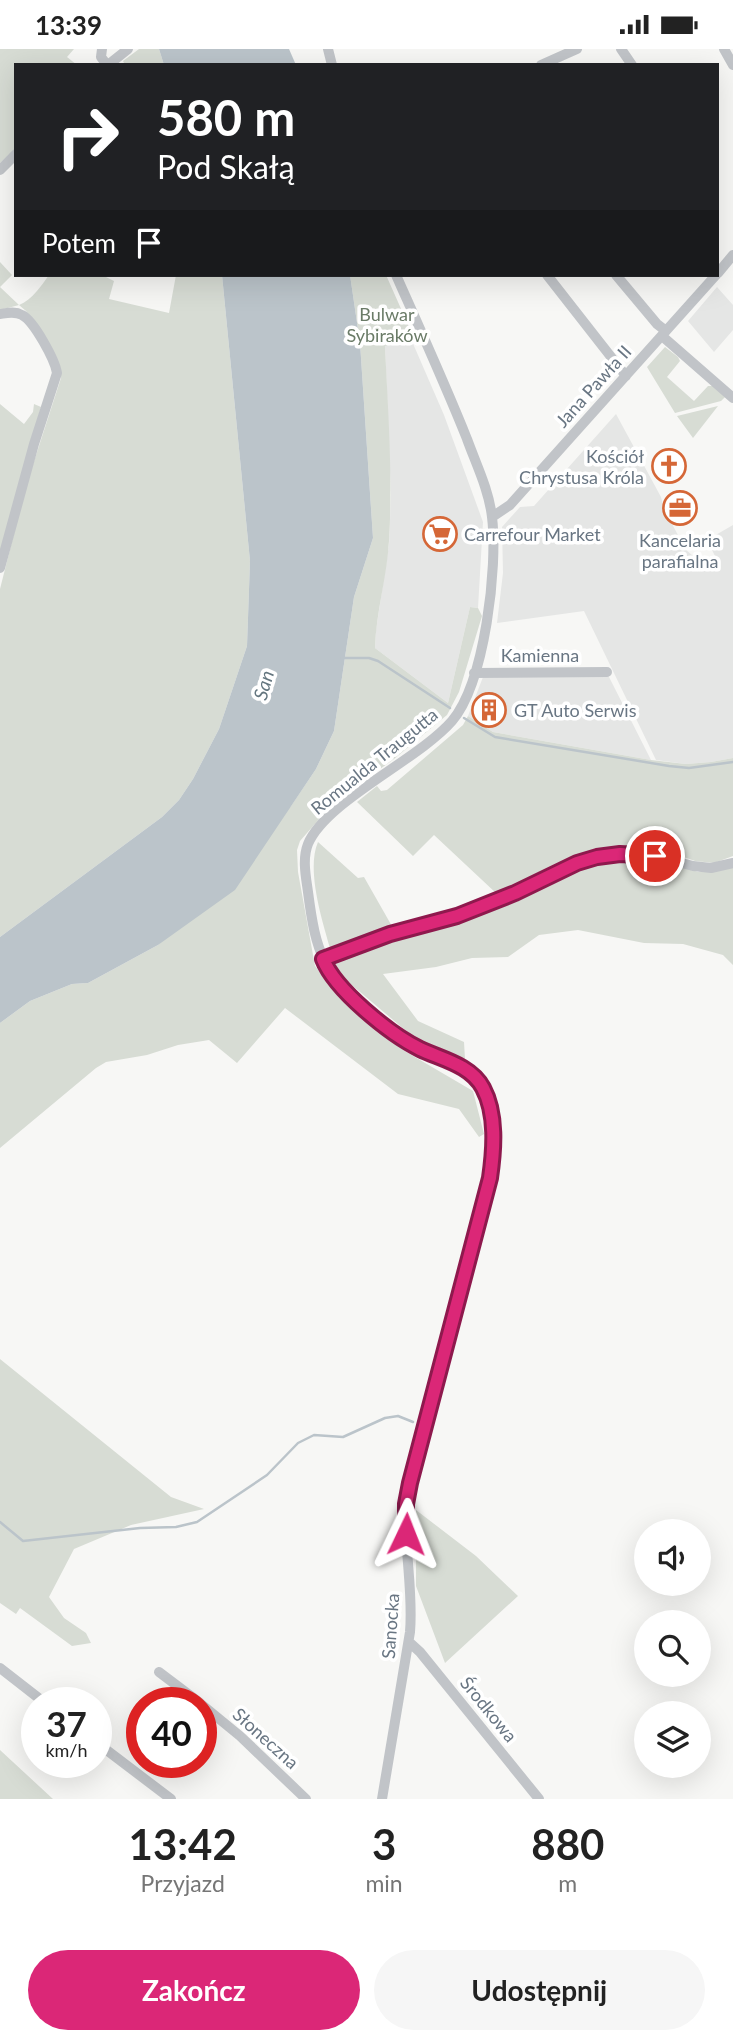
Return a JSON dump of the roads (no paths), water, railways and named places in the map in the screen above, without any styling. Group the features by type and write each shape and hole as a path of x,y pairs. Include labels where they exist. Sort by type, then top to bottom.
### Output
{"street":[{"path":"110,63 128,49"},
{"path":"546,63 577,49"},
{"path":"724,49 733,65"},
{"path":"0,170 14,156"},
{"name":"Jana Pawła II","path":"719,272 733,255"},
{"name":"Romualda Traugutta","path":"323,959 310,907 304,862 308,844 318,829 347,802 443,730 461,708 474,673 491,599 492,517 485,487 463,429 397,277"},
{"path":"549,277 626,376"},
{"path":"618,277 664,334 733,398"},
{"name":"Jana Pawła II","path":"492,517 510,505 714,277"},
{"path":"0,314 13,313 28,319 50,355 57,373 34,444 0,568"},
{"name":"Kamienna","path":"474,673 607,672"},
{"path":"323,959 390,934 457,916 515,893 554,872 597,857 620,854 655,856 711,868 733,863"},
{"name":"Sanocka","path":"323,959 337,983 396,1035 458,1066 475,1078 485,1093 493,1141 490,1178 406,1504 411,1606 409,1642 382,1799"},
{"name":"Środkowa","path":"409,1642 421,1652 539,1799"},
{"path":"3,1670 25,1687"},
{"name":"Słoneczna","path":"159,1672 179,1687"},
{"name":"Słoneczna","path":"217,1717 306,1799"},
{"path":"112,1754 171,1799"}],"water":[{"path":"159,49 289,49 295,63 163,63"},
{"name":"San","path":"222,277 350,277 360,343 373,538 354,597 334,731 316,769 235,890 158,945 88,983 72,984 30,1001 0,1023 0,937 162,817 179,800 193,779 219,729 247,646 250,561"}],"waterway":[{"path":"342,658 369,658 378,661 450,708"},
{"path":"464,718 495,737 669,766 689,768 733,762"},
{"path":"0,1522 23,1541 140,1528 176,1527 197,1522 267,1475 298,1443 314,1435 343,1437 385,1418 398,1416 413,1422"}],"place":[{"name":"Kościół Chrystusa Króla","path":"669,466"},
{"name":"Kancelaria parafialna","path":"680,508"},
{"name":"Carrefour Market","path":"440,534"},
{"name":"GT Auto Serwis","path":"489,710"}],"park label":[{"name":"Bulwar Sybiraków","path":"387,324"}]}
